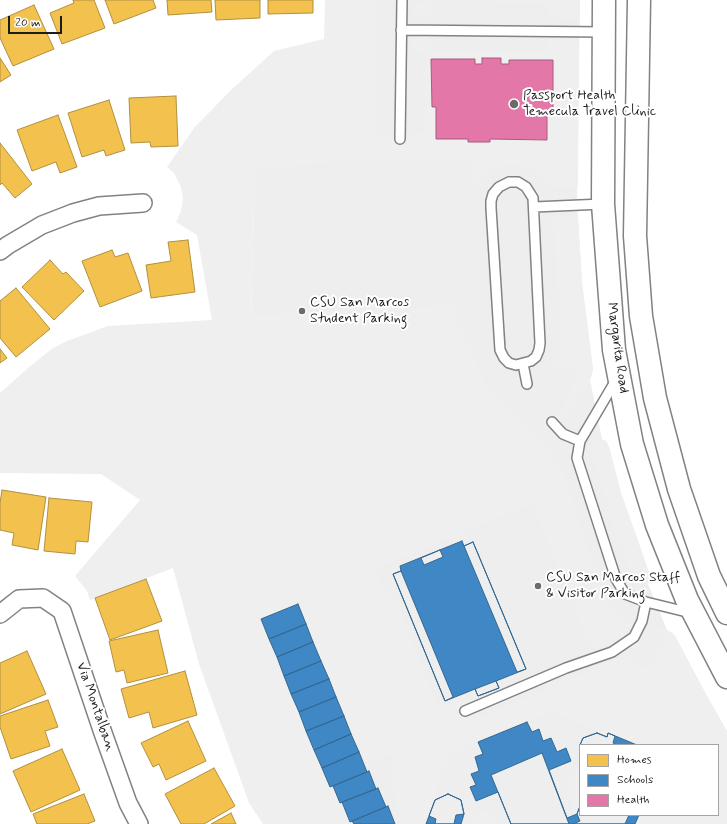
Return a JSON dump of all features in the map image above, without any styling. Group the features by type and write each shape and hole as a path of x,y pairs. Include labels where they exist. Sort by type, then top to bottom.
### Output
{"main road":[{"name":"Margarita Road","path":"604,0 603,204 614,350 632,444 657,525 687,600 727,677"},
{"name":"Margarita Road","path":"639,0 635,236 641,316 655,398 679,489 709,576 727,613"},
{"path":"603,204 614,209 621,222 624,278 641,316"}],"street":[{"path":"0,252 8,245 42,225 73,213 99,206 143,203"},
{"name":"Via Montalban","path":"0,614 19,599 43,598 62,611 125,796 139,824"}],"lane":[{"path":"400,139 402,0"},
{"path":"401,30 604,32"},
{"path":"509,182 518,182 526,187 530,192 533,198 534,207 540,343 536,357 523,364 516,364 509,363 504,358 500,350 491,201 499,187 509,182"},
{"path":"534,207 603,204"},
{"path":"523,364 527,384"},
{"path":"619,376 580,441 577,458 616,579 626,594 646,602 694,614"},
{"path":"552,422 563,434 580,441"},
{"path":"465,711 566,668 612,652 634,637 642,621 646,602"}],"shaded area":[{"path":"325,0 378,0 377,133 388,133 390,134 390,139 411,140 412,133 425,133 426,54 412,53 412,38 429,38 431,52 546,52 547,42 550,38 579,39 578,186 548,188 542,177 534,169 523,165 510,164 496,167 486,173 477,182 472,193 470,161 352,160 255,170 251,316 456,305 456,317 459,327 493,398 497,395 561,465 605,600 615,615 633,625 623,637 591,649 532,504 376,568 385,595 393,592 439,708 460,700 470,722 553,686 626,657 634,660 633,664 652,670 664,635 653,631 654,627 671,632 675,636 727,731 727,824 635,824 639,816 719,816 719,744 634,744 609,734 607,737 553,711 451,753 432,799 435,800 426,824 397,824 400,822 388,762 393,760 391,754 364,764 298,604 261,619 330,787 333,786 340,803 342,802 350,822 352,821 354,824 263,824 249,803 199,664 173,568 90,600 87,591 75,576 140,500 101,474 0,473 0,393 53,348 67,341 108,326 212,320 197,235 176,222 181,211 183,198 181,187 174,173 167,167 194,128 231,90 274,51 324,39"},
{"path":"354,0 580,0 577,204 582,283 593,369 590,381 602,439 607,442 609,447 621,493 651,578 648,584 667,630 675,636 727,731 727,824 306,824 275,752 243,366 251,316 255,170"},
{"path":"426,0 580,0 580,19 551,18 548,13 548,3 432,2 432,18 416,18 413,16 413,4 426,3"},
{"path":"578,216 582,283 593,369 590,381 563,423 559,418 573,383 575,368 552,370 559,353 560,344 554,218"},
{"path":"597,439 605,440 609,447 621,493 651,578 648,584 644,585 636,583 633,579 612,523 591,448 593,441"},
{"path":"579,770 579,809 577,814 565,785 569,783 573,772"},
{"path":"483,811 497,815 501,824 467,824 471,815"}],"building: Homes":[{"path":"73,0 94,0 105,28 62,44 50,13 74,3"},
{"path":"105,0 153,0 156,8 114,24"},
{"path":"167,0 211,0 212,12 168,15"},
{"path":"215,0 260,0 260,18 216,20"},
{"path":"268,0 313,0 313,13 268,14"},
{"path":"34,5 54,49 13,66 0,38 0,20"},
{"path":"0,58 11,75 0,82"},
{"path":"176,96 178,146 151,147 150,142 131,143 129,98"},
{"path":"109,100 125,150 106,156 104,150 82,157 68,113"},
{"path":"58,115 77,167 60,173 56,162 32,171 17,130"},
{"path":"0,143 32,184 15,198 2,183 0,185"},
{"path":"188,240 195,292 151,298 146,265 171,261 168,242"},
{"path":"112,250 115,257 128,253 142,291 100,307 82,261"},
{"path":"50,260 63,274 66,272 84,291 54,320 22,287"},
{"path":"16,288 50,329 16,357 0,338 0,301"},
{"path":"0,349 7,358 0,363"},
{"path":"2,490 46,497 38,550 12,545 14,533 0,530 0,503"},
{"path":"49,498 92,502 88,542 76,541 75,554 44,551"},
{"path":"146,579 162,621 110,640 95,598"},
{"path":"158,630 168,673 127,683 124,670 116,672 109,641"},
{"path":"27,651 46,694 0,714 0,663"},
{"path":"185,671 197,715 153,728 149,712 129,718 121,689"},
{"path":"48,700 58,727 45,731 50,746 11,759 0,727 0,716"},
{"path":"188,721 206,761 166,780 159,764 153,767 141,743"},
{"path":"62,749 80,790 31,812 13,771"},
{"path":"214,768 235,806 204,824 181,824 165,794"},
{"path":"84,794 95,821 87,824 37,824 33,814"},
{"path":"231,813 236,824 211,824"}],"building: Schools":[{"path":"462,541 464,546 473,542 526,669 496,681 499,688 478,696 475,689 445,701 393,574 401,571 400,566"},
{"path":"473,542 526,669 517,672 464,546"},
{"path":"440,550 443,557 424,565 421,558"},
{"path":"401,571 453,697 445,701 393,574"},
{"path":"298,604 306,624 269,639 261,619"},
{"path":"306,624 313,642 277,657 269,639"},
{"path":"313,642 321,661 284,676 277,657"},
{"path":"321,661 329,679 291,694 284,676"},
{"path":"329,679 336,697 299,712 291,694"},
{"path":"496,681 499,688 478,696 475,689"},
{"path":"336,697 344,716 306,731 299,712"},
{"path":"344,716 351,734 314,750 306,731"},
{"path":"527,722 532,732 539,729 543,741 551,738 557,752 566,748 571,761 549,770 567,818 577,814 579,809 579,816 639,816 635,824 511,824 498,792 476,801 470,787 476,785 471,774 479,771 475,757 483,754 478,742"},
{"path":"597,733 607,737 608,733 635,744 580,744 583,738"},
{"path":"597,733 607,737 608,733 615,736 613,743 615,744 580,744 583,738"},
{"path":"351,734 359,752 322,768 314,750"},
{"path":"359,752 367,772 330,787 322,768"},
{"path":"542,753 569,824 511,824 491,775"},
{"path":"369,771 376,789 340,803 333,786"},
{"path":"378,788 386,807 350,822 342,802"},
{"path":"448,794 461,800 464,814 461,824 426,824 435,800"},
{"path":"448,794 461,800 464,814 456,815 454,824 435,824 436,819 429,816 435,800"},
{"path":"388,806 395,824 354,824 352,821"},
{"path":"579,809 579,816 629,816 625,824 573,824 580,821 577,814"}],"building: Health":[{"path":"482,58 501,58 501,64 509,64 509,60 553,60 553,111 547,110 547,140 490,139 490,142 468,142 468,139 436,139 436,107 432,107 431,59 475,59 475,64 482,64"}],"place":[{"name":"Passport Health Temecula Travel Clinic","path":"514,104"},
{"name":"CSU San Marcos Student Parking","path":"302,311"},
{"name":"CSU San Marcos Staff & Visitor Parking","path":"538,586"}]}
